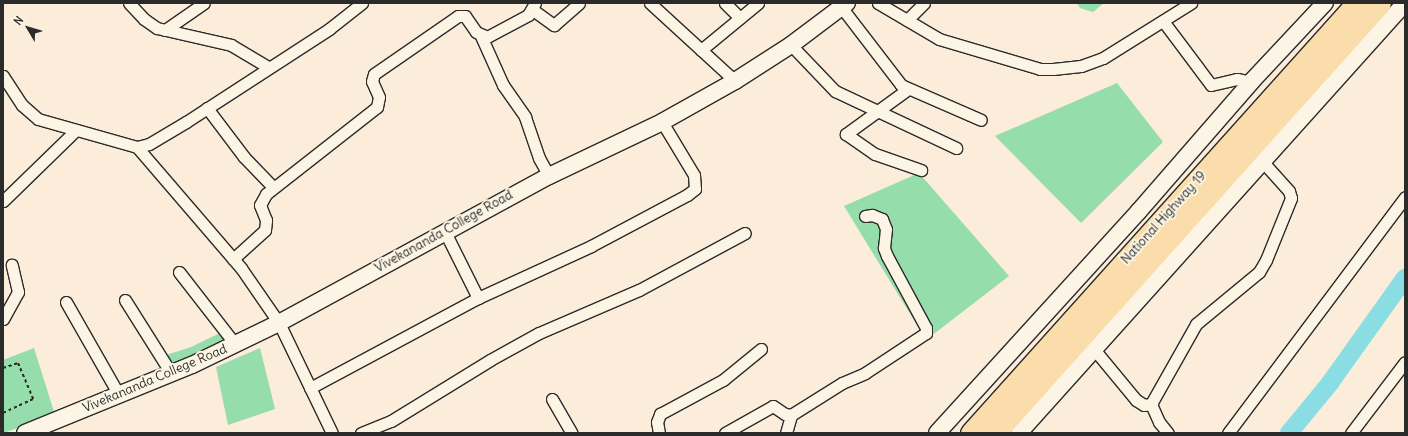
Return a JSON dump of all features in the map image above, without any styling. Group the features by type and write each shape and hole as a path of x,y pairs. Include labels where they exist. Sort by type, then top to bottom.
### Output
{"highway":[{"name":"National Highway 19","path":"971,433 1357,3"},
{"path":"995,433 1380,3"}],"main road":[{"path":"937,433 1138,211 1251,82 1325,3"},
{"path":"1019,433 1405,3"},
{"name":"Vivekananda College Road","path":"25,433 171,373 279,323 549,176 662,122 735,81 791,45 844,6"}],"street":[{"path":"129,3 144,19 165,30 231,45 268,67"},
{"path":"165,30 204,3"},
{"path":"3,76 22,105 38,119 137,147 149,144 207,108 268,67 329,29 362,3"},
{"path":"481,36 487,37 512,26 534,7 554,25 579,3"},
{"path":"650,3 735,81"},
{"path":"725,3 740,18"},
{"path":"701,50 758,3"},
{"path":"878,3 939,39 1047,69 1090,64 1191,3"},
{"path":"907,20 924,3"},
{"path":"844,6 901,85 981,120"},
{"path":"233,259 265,230 266,220 260,205 273,187 378,106 379,97 372,81 374,74 458,16 468,19 476,32 481,36 503,85 525,117 539,158 549,176"},
{"path":"1163,21 1211,85 1237,79 1251,82"},
{"path":"791,45 835,91 956,148"},
{"path":"908,88 846,132 847,136 875,154 921,170"},
{"path":"207,108 244,157 273,187"},
{"path":"310,388 478,298 591,246 694,189 694,175 662,122"},
{"path":"3,201 76,130"},
{"path":"137,147 233,259 279,323 332,433"},
{"path":"1151,404 1194,327 1260,272 1266,260 1291,198 1289,191 1262,161"},
{"path":"1228,433 1405,197"},
{"path":"725,433 773,406 785,414 791,415 842,383 865,373 927,330 887,256 884,248 886,229 882,219 872,214 865,216"},
{"path":"445,232 478,298"},
{"path":"361,433 391,421 490,360 539,333 639,290 745,233"},
{"path":"3,319 18,292 12,265"},
{"path":"179,272 235,344"},
{"path":"125,300 171,373"},
{"path":"66,302 119,395"},
{"path":"659,433 657,422 660,414 723,380 761,349"},
{"path":"1098,354 1136,400 1144,405 1151,404"},
{"path":"1351,433 1405,362"},
{"path":"552,399 572,433"},
{"path":"1151,404 1159,422 1168,433"},
{"path":"786,433 791,415"}],"path":[{"path":"3,368 18,363 33,399 3,413"}],"green space":[{"path":"1077,3 1104,3 1093,12 1080,8"},
{"path":"1117,83 1163,142 1081,223 995,136"},
{"path":"919,173 1009,276 926,340 844,206"},
{"path":"222,332 230,343 165,372 157,358 191,347"},
{"path":"34,348 55,415 3,433 3,360"},
{"path":"260,348 275,409 228,425 216,367"}],"waterway":[{"path":"1289,433 1330,383 1405,278"}]}
